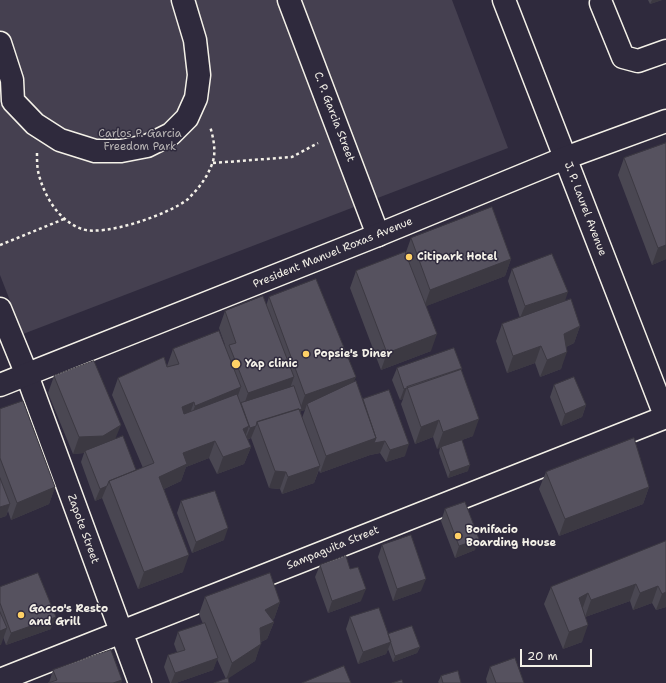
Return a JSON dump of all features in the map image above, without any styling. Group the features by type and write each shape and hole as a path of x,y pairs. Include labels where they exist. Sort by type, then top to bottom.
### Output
{"street":[{"path":"0,43 12,80 13,101 35,124 60,140 95,151 121,151 147,146 171,134 187,118 196,98 199,75 195,40 183,0"},
{"name":"C. P. Garcia Street","path":"289,0 378,235"},
{"name":"J. P. Laurel Avenue","path":"504,0 666,417"},
{"path":"601,3 623,57 638,60 666,51"},
{"name":"President Manuel Roxas Avenue","path":"0,385 378,235 565,158 666,121"},
{"name":"Zapote Street","path":"0,309 27,375 120,633 140,683"},
{"name":"Sampaguita Street","path":"0,680 666,417"}],"path":[{"path":"35,124 38,170 46,195 64,219 82,230 104,231 133,224 169,210 187,199 204,181 213,163 214,142 209,122 196,98"},
{"path":"213,163 292,157 339,132"},
{"path":"0,245 64,219"}],"green space":[{"name":"Carlos P. Garcia Freedom Park","path":"0,0 452,0 508,148 23,334 0,275"}],"building":[{"path":"666,143 666,245 658,248 624,158"},
{"path":"492,207 511,259 430,290 411,238"},
{"path":"405,252 437,334 387,353 356,271"},
{"path":"552,254 568,292 525,306 512,269"},
{"name":"Popsie's Diner","path":"316,279 356,377 305,395 269,297"},
{"path":"263,296 294,377 248,393 229,345 236,343 225,311"},
{"path":"571,299 580,326 564,334 567,352 547,360 541,346 513,356 502,324"},
{"path":"219,331 241,387 195,406 194,402 182,407 184,414 237,394 249,426 243,429 251,447 223,457 215,441 183,453 187,464 159,477 189,555 144,572 109,481 154,463 118,378 164,357 167,367 179,364 173,349"},
{"path":"454,348 462,369 404,389 397,368"},
{"path":"94,361 121,425 103,436 79,437 54,376"},
{"path":"461,369 479,419 443,432 439,420 421,427 407,387"},
{"path":"574,377 586,405 565,414 554,385"},
{"path":"356,381 376,438 326,456 307,404"},
{"path":"294,386 302,409 257,422 256,426 250,428 241,403"},
{"path":"389,390 409,444 390,450 385,441 374,443 376,438 363,399"},
{"path":"23,401 55,487 17,503 0,458 0,409"},
{"path":"299,409 320,466 288,477 286,472 275,471 257,422"},
{"path":"123,436 136,470 109,481 107,486 100,489 85,451"},
{"path":"634,438 649,487 565,519 546,472"},
{"path":"462,440 470,465 450,472 441,447"},
{"path":"0,478 10,504 0,507"},
{"path":"215,491 228,528 196,542 181,501"},
{"path":"465,502 479,539 459,546 445,509"},
{"path":"411,535 426,579 397,589 382,545"},
{"path":"666,541 666,592 662,594 658,586 640,593 636,584 591,600 588,593 579,598 588,625 569,632 551,587"},
{"path":"346,556 350,569 358,567 366,589 332,601 320,565"},
{"path":"38,573 56,617 11,633 0,603 0,587"},
{"path":"270,573 280,602 265,610 274,622 260,628 261,644 232,663 205,597"},
{"path":"379,608 391,642 363,652 350,617"},
{"path":"0,612 7,628 0,631"},
{"path":"205,623 218,658 175,673 168,655 185,650 178,632"},
{"path":"412,626 420,647 395,656 388,634"},
{"path":"111,650 122,680 113,683 48,683 57,680 53,670"},
{"path":"515,658 524,683 496,683 490,667"},
{"path":"344,666 351,683 302,683"},
{"path":"458,671 461,683 443,683 441,676"},
{"path":"228,678 229,683 214,683"},
{"path":"402,680 403,683 392,683"}],"place":[{"name":"Citipark Hotel","path":"409,257"},
{"name":"Popsie's Diner","path":"306,354"},
{"name":"Yap clinic","path":"236,364"},
{"name":"Bonifacio Boarding House","path":"458,536"},
{"name":"Gacco's Resto and Grill","path":"21,615"}]}
